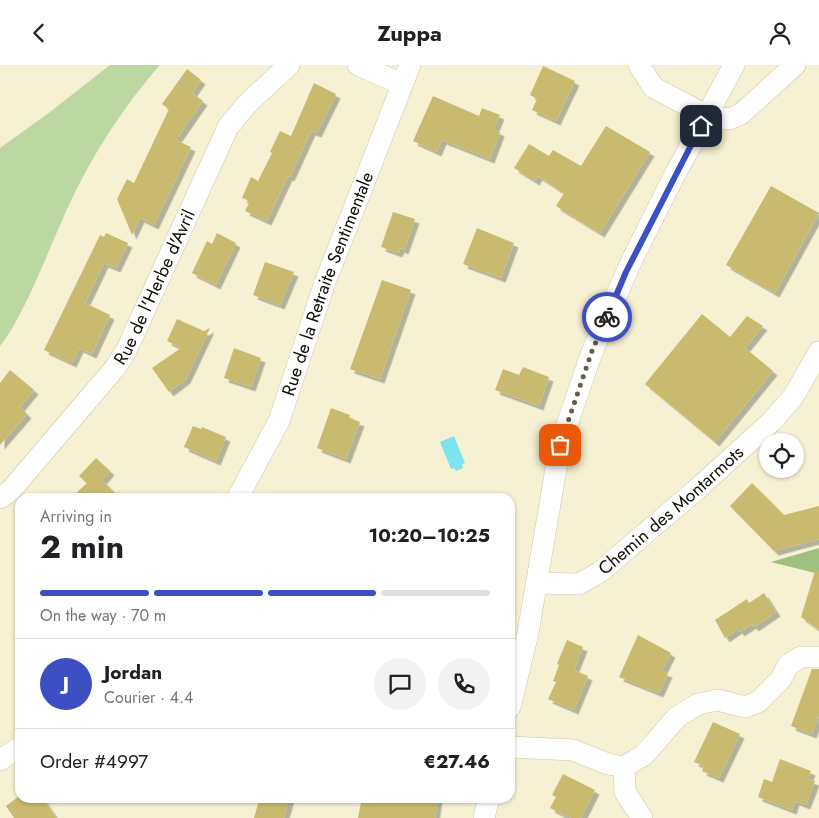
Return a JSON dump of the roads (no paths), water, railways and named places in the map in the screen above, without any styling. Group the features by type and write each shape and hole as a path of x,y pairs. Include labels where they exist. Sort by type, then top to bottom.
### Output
{"street":[{"name":"Rue de l'Herbe d'Avril","path":"0,498 12,490 115,368 126,351 228,127 247,103 290,65"},
{"path":"358,65 406,74"},
{"path":"639,65 653,87 707,116 729,119 741,114 795,65"},
{"path":"515,686 528,633 560,445 592,351 626,272 668,188 734,65"},
{"name":"Rue de la Retraite Sentimentale","path":"240,493 279,421 324,285 406,74"},
{"name":"Chemin des Montarmots","path":"537,583 579,583 600,572 696,490 771,422 793,397 819,352"},
{"path":"515,747 573,750 608,764 624,767 644,755 677,717 698,704 718,700 744,707 758,702 781,679 788,665 801,657 819,657"},
{"path":"0,760 15,750"},
{"path":"624,767 625,792 642,818"},
{"path":"484,818 488,803"}],"water":[{"path":"454,436 465,463 462,464 463,468 456,471 454,468 451,469 440,442"}]}
